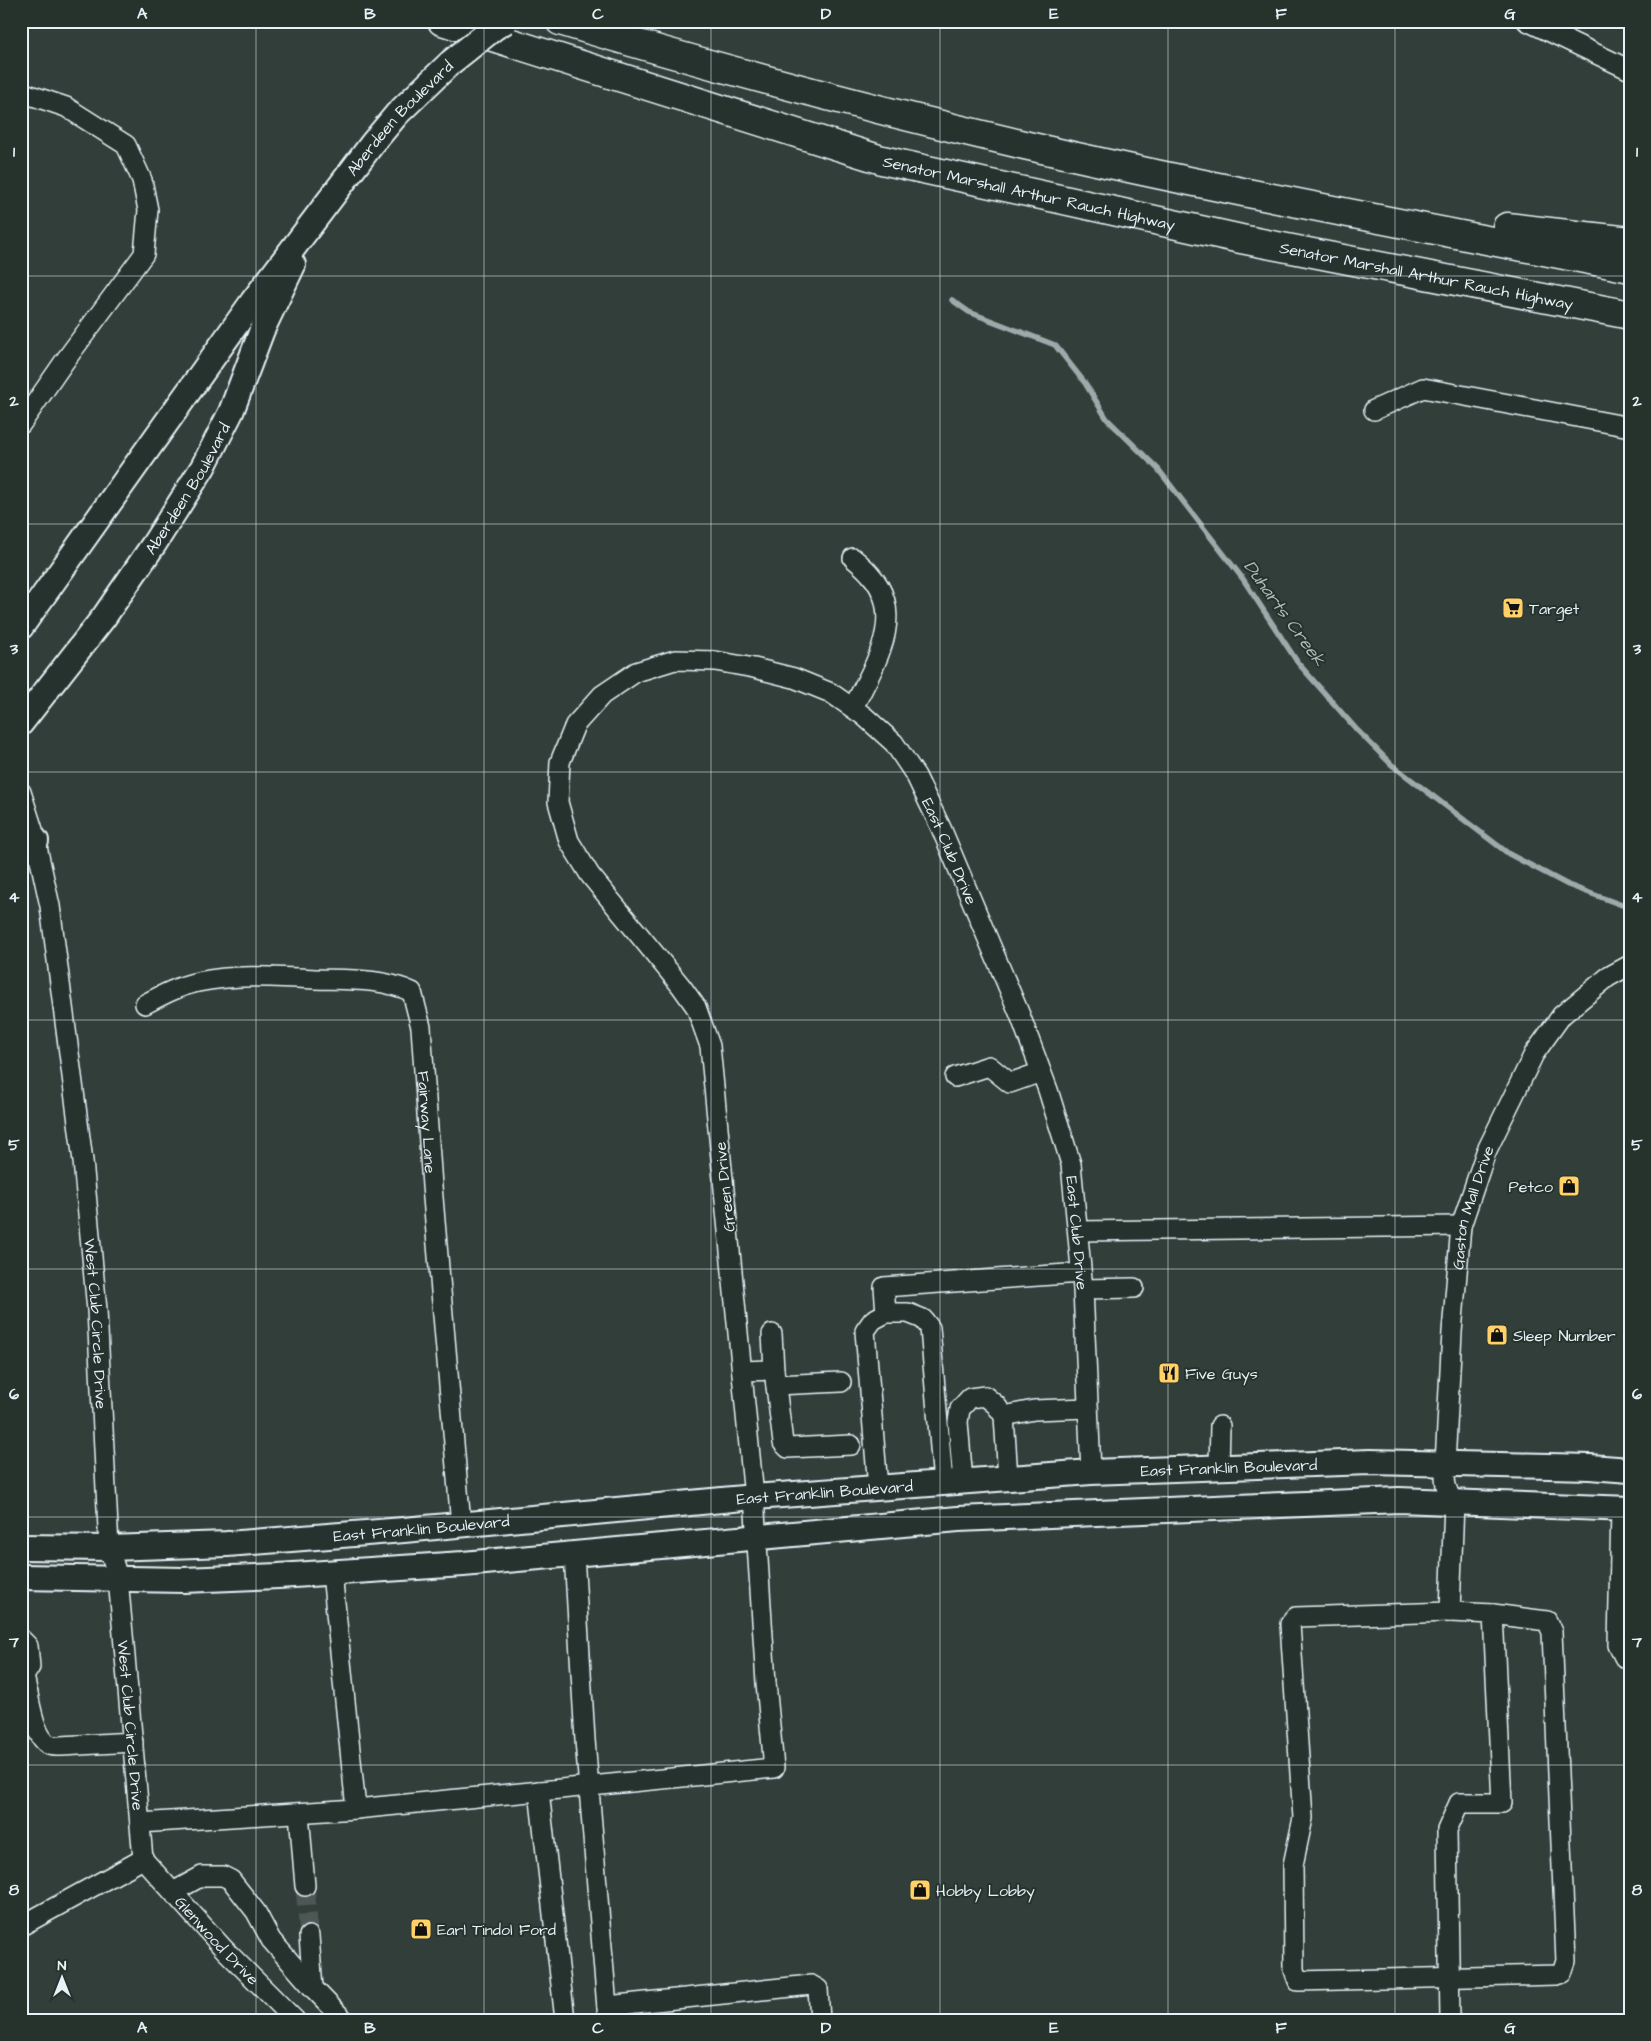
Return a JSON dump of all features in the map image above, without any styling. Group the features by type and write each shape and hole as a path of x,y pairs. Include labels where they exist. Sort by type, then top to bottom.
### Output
{"highway":[{"name":"Senator Marshall Arthur Rauch Highway","path":"442,21 882,160 1241,239 1630,315"},
{"path":"560,21 876,108 1043,149 1319,207 1630,268"},
{"path":"1319,207 1630,241"}],"main road":[{"name":"Aberdeen Boulevard","path":"21,627 253,301 397,114 450,63 494,28 506,21"},
{"name":"Aberdeen Boulevard","path":"21,722 104,617 154,544 202,467 231,412 262,330 308,228"},
{"path":"21,822 36,841"},
{"name":"East Franklin Boulevard","path":"21,1547 109,1548 227,1544 461,1525 754,1497 1091,1472 1370,1462 1590,1467 1630,1470"},
{"path":"21,1577 184,1580 332,1573 574,1554 958,1519 1399,1500 1625,1509"}],"street":[{"path":"1526,21 1630,70"},
{"path":"21,92 66,107 126,145 142,180 148,210 144,254 64,362 21,424"},
{"path":"1374,410 1424,388 1630,427"},
{"path":"853,558 871,575 882,595 888,614 885,640 853,708"},
{"name":"East Club Drive","path":"590,875 569,841 558,802 560,762 575,725 602,695 636,672 675,660 715,661 794,678 831,693 853,708 894,743 916,776 942,828 1020,1015 1071,1164 1082,1281 1091,1472"},
{"name":"West Club Circle Drive","path":"21,792 36,841 57,947 83,1161 97,1310 109,1548 118,1578 143,1859"},
{"name":"Green Drive","path":"588,1786 774,1768 754,1497 710,1046 696,1007 590,875"},
{"name":"Gaston Mall Drive","path":"1454,1502 1446,1491 1445,1464 1452,1332 1461,1226 1486,1152 1534,1054 1562,1015 1608,977 1630,966"},
{"name":"Fairway Lane","path":"145,1004 168,992 196,983 233,977 367,981 397,985 412,992 420,1027 461,1525"},
{"path":"955,1077 990,1066 1010,1083 1041,1072"},
{"path":"1078,1231 1461,1226"},
{"path":"886,1314 884,1288 1082,1281 1134,1288"},
{"path":"878,1488 865,1331 873,1320 886,1314 908,1313 923,1319 930,1328 953,1482"},
{"path":"772,1334 783,1443 788,1448 851,1444"},
{"path":"742,1371 775,1378 841,1382"},
{"path":"953,1482 960,1409 970,1398 985,1396 996,1404 1004,1416 1008,1478"},
{"path":"1004,1416 1034,1410 1088,1408"},
{"path":"1219,1467 1220,1426"},
{"path":"1450,1612 1454,1502"},
{"path":"1625,1509 1618,1645 1624,1657 1630,1657"},
{"path":"574,1554 588,1786 608,2013 633,2012 811,1985 818,1989 820,2020"},
{"path":"332,1573 356,1809"},
{"path":"1450,1612 1492,1614 1547,1621 1552,1632 1566,1961 1562,1973 1556,1976 1298,1981 1294,1970 1293,1865 1304,1818 1290,1624 1296,1617 1450,1612"},
{"path":"1450,2020 1447,1830 1459,1803 1502,1803 1492,1614"},
{"path":"21,1640 28,1646 30,1667 24,1683 32,1717 42,1738 50,1745 61,1746 133,1742"},
{"path":"140,1823 356,1809 588,1786"},
{"path":"539,1791 565,2020"},
{"path":"299,1813 305,1886"},
{"path":"21,1926 143,1859"},
{"name":"Glenwood Drive","path":"143,1859 224,1949 295,2020"},
{"path":"173,1892 202,1876 223,1876 231,1880 256,1912 271,1940 312,1988 344,2020"},
{"path":"309,1936 312,1988"}],"waterway":[{"name":"Duharts Creek","path":"952,300 969,312 1055,345 1085,383 1107,419 1158,469 1243,579 1298,663 1357,730 1392,765 1509,854 1568,885 1630,908"}],"tunnel":[{"path":"305,1886 309,1936"}],"place":[{"name":"Target","path":"1513,608"},
{"name":"Petco","path":"1569,1186"},
{"name":"Sleep Number","path":"1497,1335"},
{"name":"Five Guys","path":"1169,1373"},
{"name":"Hobby Lobby","path":"920,1890"},
{"name":"Earl Tindol Ford","path":"421,1929"}]}
